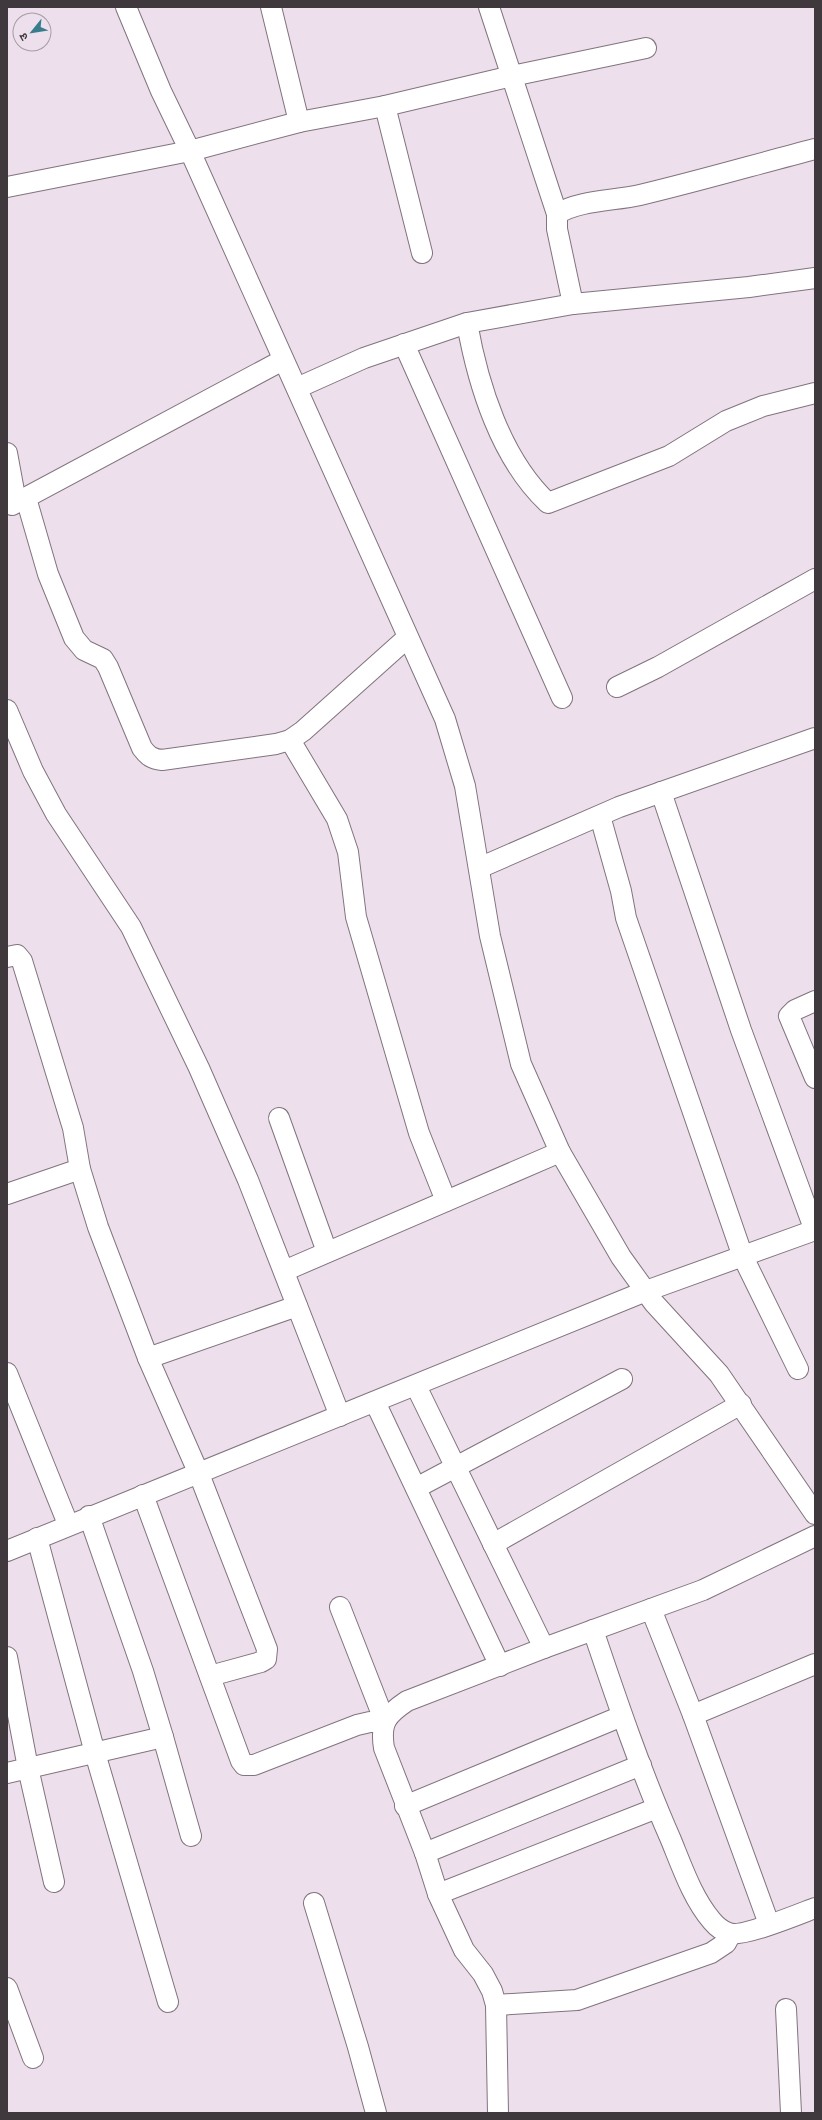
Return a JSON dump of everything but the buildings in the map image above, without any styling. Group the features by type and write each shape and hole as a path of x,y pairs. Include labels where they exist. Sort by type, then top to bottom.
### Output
{"street":[{"path":"126,7 161,91 190,151 283,360 297,388 444,719 465,786 491,944 520,1064 560,1152 621,1257 654,1303 719,1374 815,1514"},
{"path":"270,7 299,122"},
{"path":"489,7 557,214 557,229 573,304"},
{"path":"7,187 190,151 299,122 385,106 512,76 646,48"},
{"path":"385,106 422,253"},
{"path":"557,214 568,207 617,200 684,185 815,149"},
{"path":"297,388 364,358 467,322 573,304 749,287 815,278"},
{"path":"467,322 474,362 499,430 516,465 534,490 548,503 669,456 726,421 763,406 815,393"},
{"path":"404,344 562,698"},
{"path":"12,505 283,360"},
{"path":"7,453 12,505"},
{"path":"12,505 26,501 48,574 74,638 84,650 103,660 108,666 142,748 147,756 162,760 276,744 290,740 303,731 407,638"},
{"path":"617,687 658,667 815,579"},
{"path":"7,710 33,771 56,814 131,927 202,1075 248,1180 340,1416"},
{"path":"479,868 619,807 815,738"},
{"path":"290,740 337,819 348,852 358,924 419,1133 446,1201"},
{"path":"7,1551 68,1524 199,1474 646,1291 815,1230 740,1030 661,792"},
{"path":"600,816 621,891 626,918 743,1257 798,1369"},
{"path":"7,957 18,955 22,961 73,1128 80,1169 98,1227 148,1358 199,1474 268,1654 266,1659 261,1662 210,1676"},
{"path":"815,1001 794,1010 789,1016 808,1044 815,1078"},
{"path":"279,1118 328,1252"},
{"path":"284,1271 560,1152"},
{"path":"7,1194 80,1169"},
{"path":"148,1358 297,1306"},
{"path":"7,1373 68,1524"},
{"path":"416,1488 622,1379"},
{"path":"416,1386 544,1648"},
{"path":"375,1402 500,1666"},
{"path":"493,1544 741,1404"},
{"path":"143,1495 241,1761 248,1766 357,1725 370,1722 384,1722"},
{"path":"89,1516 143,1671 191,1836"},
{"path":"498,2113 496,2005 486,1980 464,1950 438,1894 425,1853 405,1806 384,1748 382,1733 384,1722 392,1710 407,1701 728,1579 815,1536"},
{"path":"37,1538 95,1753 168,2002"},
{"path":"340,1608 384,1722"},
{"path":"651,1609 693,1715 769,1924"},
{"path":"593,1630 622,1716 657,1808 682,1867 703,1907 720,1929 731,1934 744,1934 815,1908"},
{"path":"7,1657 28,1768 54,1882"},
{"path":"693,1715 815,1664"},
{"path":"405,1806 622,1716"},
{"path":"7,1773 163,1737"},
{"path":"425,1853 641,1765"},
{"path":"438,1894 657,1808"},
{"path":"314,1903 358,2047 376,2113"},
{"path":"496,2005 577,2000 711,1953 726,1943 731,1934"},
{"path":"7,1988 34,2058"},
{"path":"786,2009 791,2113"}]}
